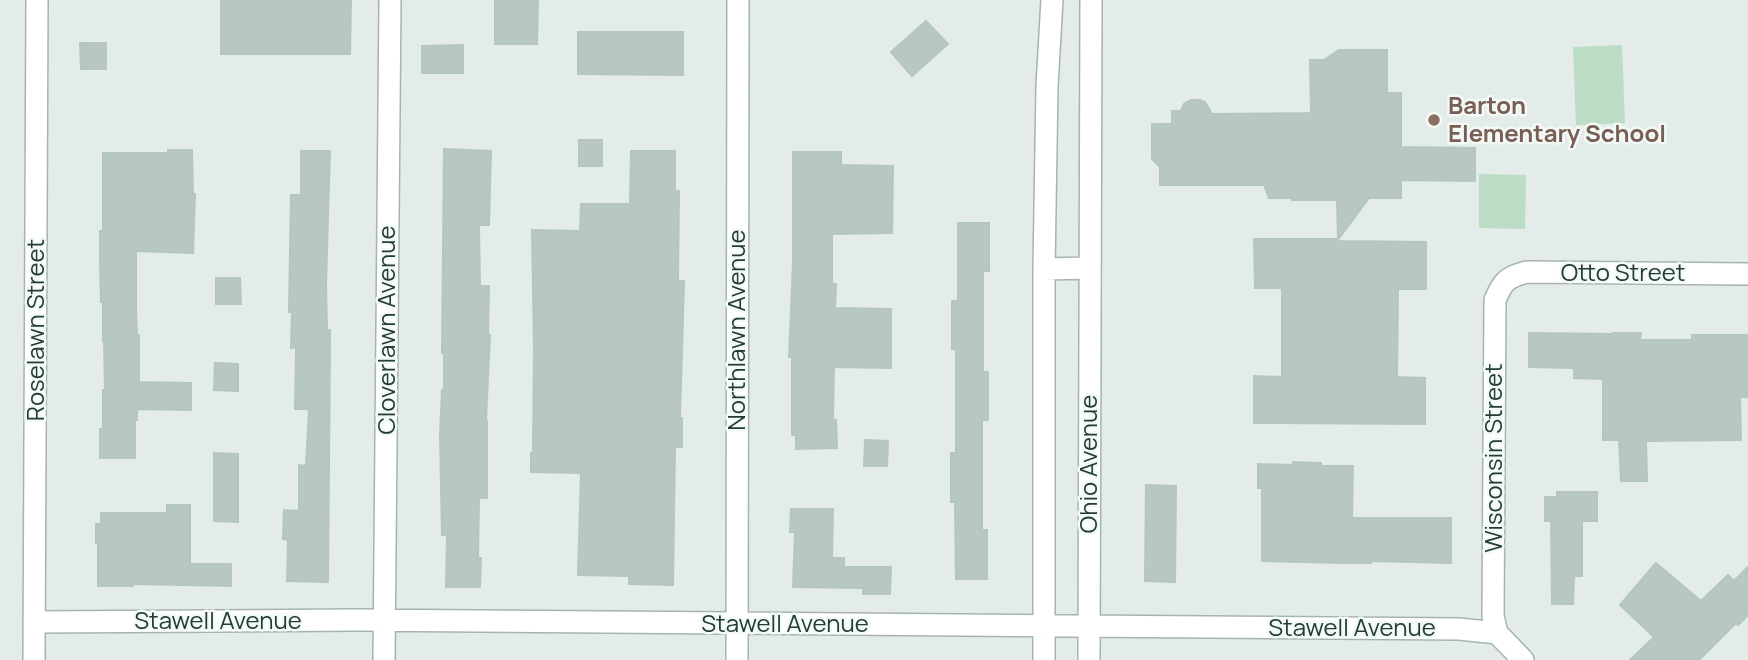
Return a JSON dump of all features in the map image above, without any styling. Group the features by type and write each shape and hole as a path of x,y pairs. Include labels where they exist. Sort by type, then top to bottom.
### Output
{"street":[{"name":"Roselawn Street","path":"34,660 37,0"},
{"name":"Cloverlawn Avenue","path":"384,660 390,0"},
{"name":"Northlawn Avenue","path":"737,660 738,0"},
{"name":"Ohio Avenue","path":"1044,660 1044,269 1047,86 1052,0"},
{"name":"Ohio Avenue","path":"1089,660 1091,0"},
{"path":"1044,269 1090,268"},
{"name":"Otto Street","path":"1501,285 1512,276 1527,272 1748,274"},
{"name":"Wisconsin Street","path":"1497,633 1493,616 1494,300 1501,285"},
{"name":"Stawell Avenue","path":"34,622 1044,625 1459,629 1497,633"},
{"path":"1497,633 1523,660"}],"green space":[{"path":"1622,45 1625,123 1576,125 1573,47"},
{"path":"1479,174 1526,175 1525,229 1479,228"}],"building":[{"path":"221,0 351,0 350,54 221,54"},
{"path":"495,0 538,0 537,44 495,44"},
{"path":"926,21 948,44 912,76 891,52"},
{"path":"578,32 683,32 683,75 578,74"},
{"path":"80,43 106,43 106,69 81,69"},
{"path":"463,45 463,73 422,73 422,46"},
{"path":"1339,50 1387,50 1387,93 1401,93 1401,147 1475,148 1475,181 1401,180 1401,198 1369,198 1337,241 1426,242 1426,289 1398,289 1397,377 1425,378 1425,424 1254,423 1254,376 1282,377 1282,288 1255,288 1254,239 1338,239 1337,200 1269,198 1264,185 1160,185 1160,167 1152,159 1152,124 1172,124 1172,111 1181,111 1184,104 1191,100 1205,102 1212,114 1311,113 1310,60 1324,60"},
{"path":"579,140 602,140 602,166 579,166"},
{"path":"444,149 491,151 489,225 479,225 480,286 489,286 490,335 486,421 487,498 479,498 480,587 446,587 447,535 442,535 440,435 442,390 444,391"},
{"path":"168,150 192,150 195,194 193,253 136,251 139,382 191,383 191,410 137,409 135,458 100,458 100,429 103,429 105,390 100,261 100,231 103,231 103,153 168,153"},
{"path":"301,151 330,151 326,284 327,330 330,330 328,582 287,581 288,540 283,539 284,510 299,511 299,465 306,466 309,409 295,409 296,347 291,348 292,312 289,312 291,195 301,195"},
{"path":"631,151 675,151 675,191 679,191 678,281 684,281 680,418 682,447 675,447 673,585 629,584 629,576 578,575 581,473 531,472 534,349 532,230 580,231 581,204 630,204"},
{"path":"793,152 841,152 841,165 893,166 892,233 832,234 835,308 891,309 891,368 834,367 833,420 836,420 837,448 796,449 796,435 792,435 792,357 789,357 793,263"},
{"path":"958,223 989,223 989,271 983,271 983,372 988,372 988,420 982,420 982,530 987,530 987,579 956,579 951,453 956,453 956,349 952,349 952,301 958,301"},
{"path":"216,278 240,278 241,304 216,304"},
{"path":"1529,333 1641,333 1640,340 1692,340 1692,335 1748,335 1748,397 1740,397 1741,440 1646,441 1647,481 1621,481 1619,440 1603,440 1603,379 1574,378 1574,368 1529,367"},
{"path":"215,363 238,364 238,391 214,390"},
{"path":"865,440 888,441 887,466 864,466"},
{"path":"214,453 238,454 238,522 214,521"},
{"path":"1293,462 1321,463 1321,466 1353,466 1352,518 1451,518 1451,563 1262,561 1262,488 1258,488 1258,464 1293,465"},
{"path":"1146,485 1176,486 1175,582 1145,581"},
{"path":"1557,492 1597,492 1597,521 1582,521 1582,576 1574,576 1573,604 1552,604 1551,521 1545,521 1545,497 1557,497"},
{"path":"167,505 190,505 190,564 231,564 231,586 98,586 96,524 101,524 101,513 167,513"},
{"path":"791,509 833,509 832,558 844,558 844,567 891,567 890,594 863,594 863,588 793,587 795,532 790,532"},
{"path":"1656,563 1701,601 1728,575 1734,581 1748,567 1748,615 1738,625 1736,623 1699,660 1630,660 1654,637 1620,605"}],"place":[{"name":"Barton Elementary School","path":"1434,120"}]}
